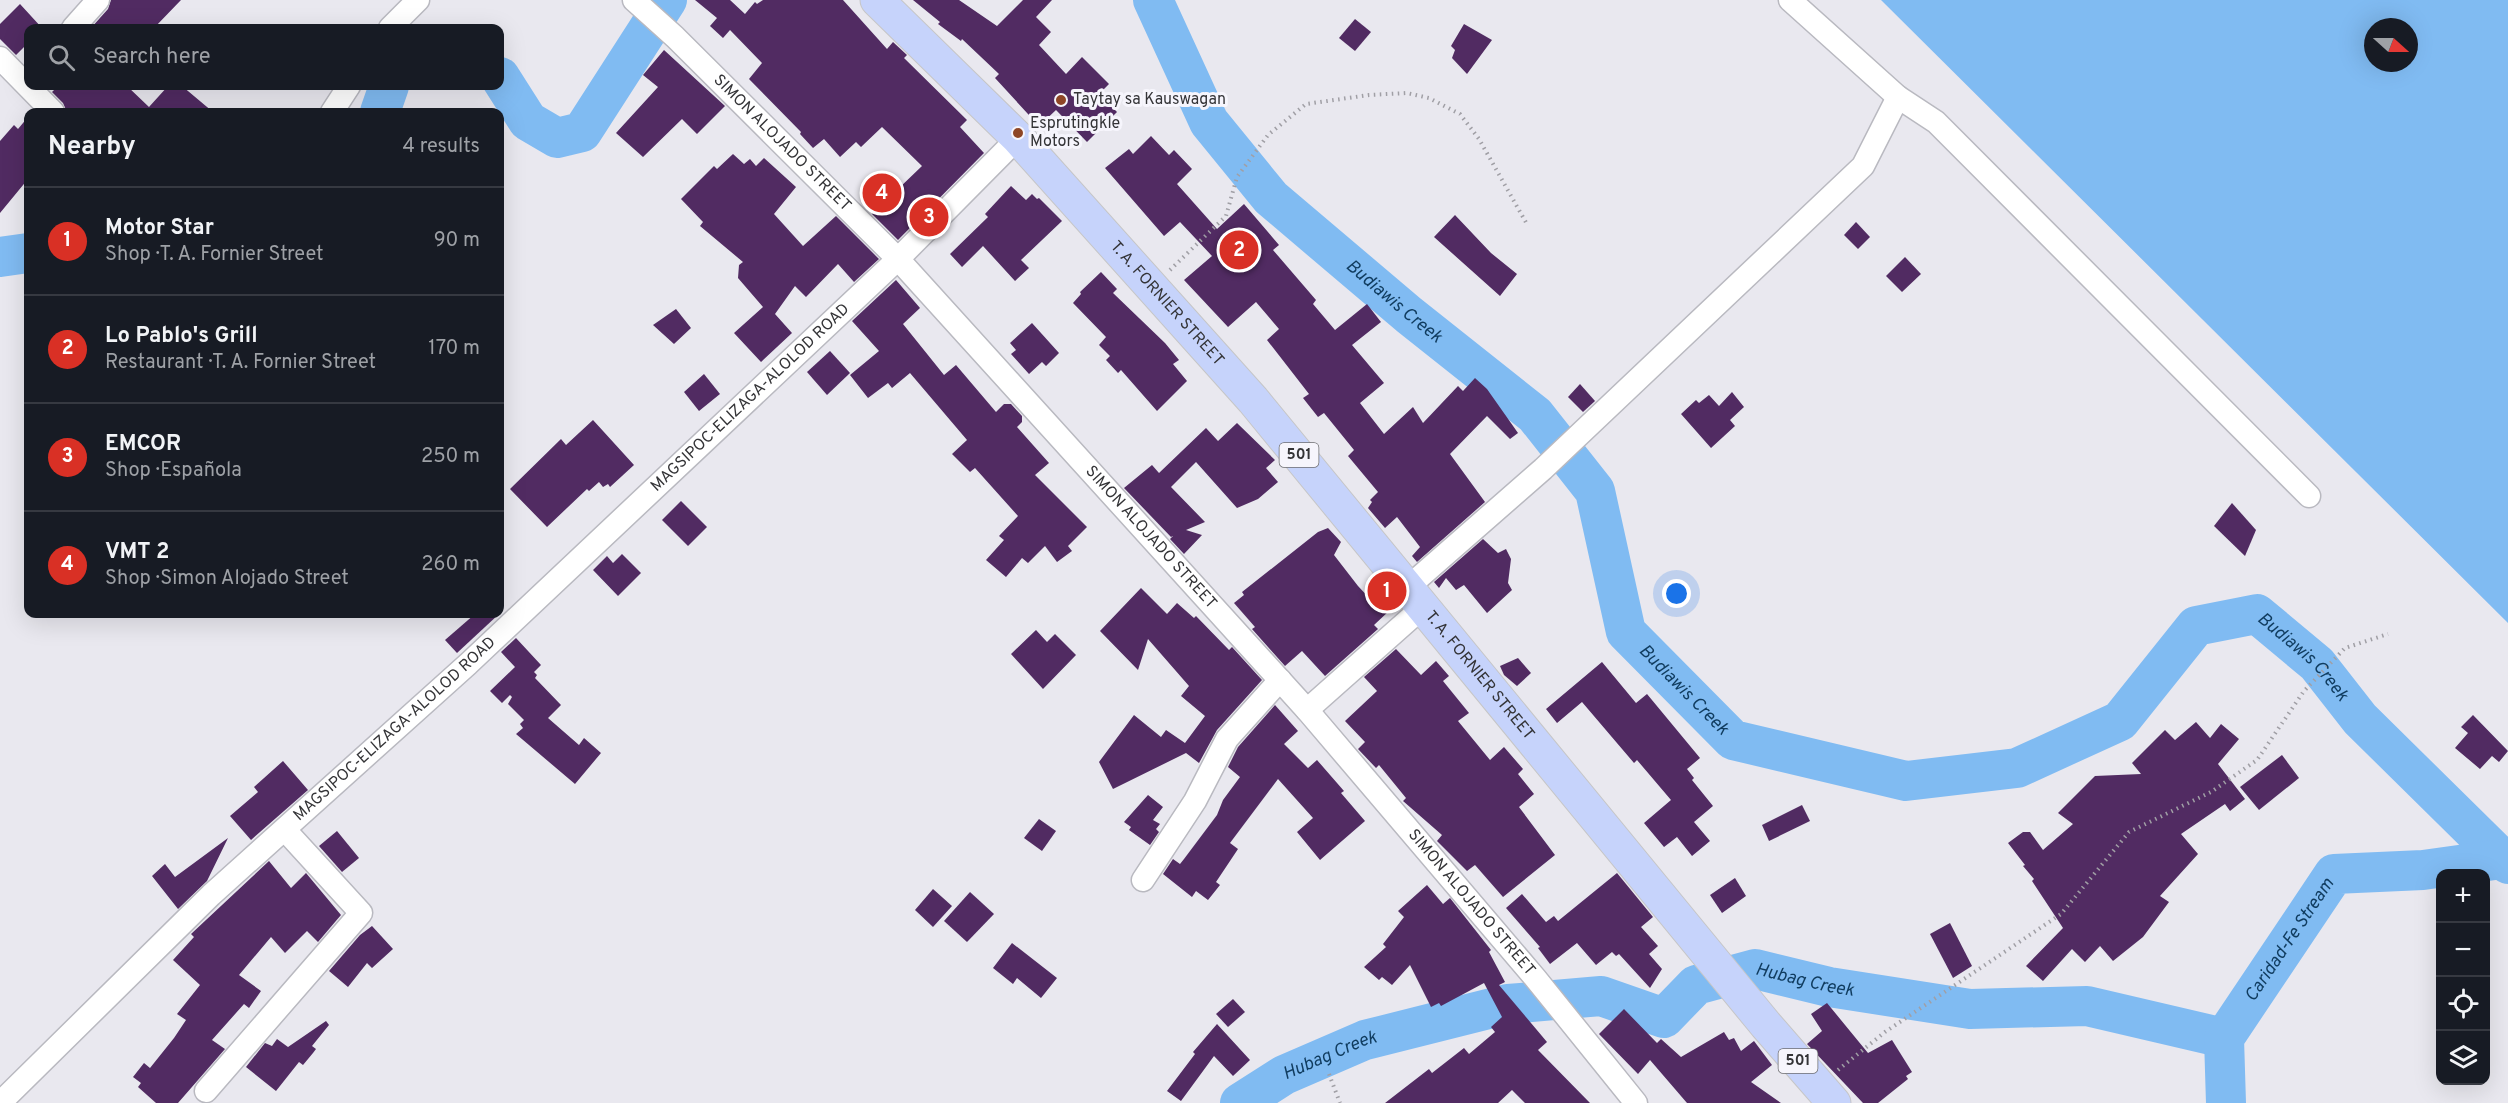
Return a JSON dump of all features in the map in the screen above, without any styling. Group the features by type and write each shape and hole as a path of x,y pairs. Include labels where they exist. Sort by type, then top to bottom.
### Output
{"main road":[{"name":"T. A. FORNIER STREET","path":"877,0 1018,138 1253,399 1766,1025 1827,1095"}],"street":[{"path":"77,24 98,0"},
{"path":"394,24 418,0"},
{"path":"1790,0 1898,97 1936,122 2309,496"},
{"name":"SIMON ALOJADO STREET","path":"640,5 675,37 898,260 1280,680 1536,979 1636,1103"},
{"path":"0,58 24,79"},
{"path":"34,90 50,108"},
{"path":"335,108 346,90"},
{"path":"1307,710 1415,597 1582,430 1863,166 1898,97"},
{"name":"MAGSIPOC-ELIZAGA-ALOLOD ROAD","path":"0,1103 211,895 468,664 898,260 1018,138"},
{"path":"1143,880 1195,801 1227,739 1280,680"},
{"path":"206,1091 361,913 285,830"}],"path":[{"path":"1152,287 1226,216 1237,177 1268,135 1306,104 1369,95 1407,93 1429,98 1460,114 1473,130 1528,226"},
{"path":"1827,1095 1885,1032 2061,914 2129,832 2211,792 2257,760 2304,691 2345,648 2388,634"},
{"path":"1329,1074 1340,1103"}],"water":[{"path":"1881,0 2508,0 2508,623"}],"building":[{"path":"111,0 181,0 158,24 95,24 108,9"},
{"path":"695,0 730,0 745,14 755,2 757,4 763,0 843,0 887,49 893,42 907,55 904,58 967,120 960,127 984,153 898,240 872,214 922,166 882,127 861,147 856,142 840,157 824,139 813,148 800,134 801,132 749,79 762,63 730,30 723,38 710,26 717,18"},
{"path":"913,0 959,0 997,26 1023,0 1052,0 1036,17 1051,32 1039,45 1066,74 1082,57 1109,84 1099,94 1117,112 1087,142 1056,110 1039,126 995,78 999,74 962,39 961,41 938,24 940,22"},
{"path":"20,4 38,24 24,24 24,47 16,55 0,39 0,24"},
{"path":"1355,19 1371,32 1355,51 1339,38"},
{"path":"1464,24 1492,40 1467,74 1452,58 1455,50 1451,46"},
{"path":"664,50 725,106 697,134 682,119 643,157 616,133 658,87 643,75"},
{"path":"54,90 131,90 149,107 164,90 187,90 208,108 65,108 52,92"},
{"path":"24,122 24,184 0,213 0,141 14,125 18,129"},
{"path":"1151,136 1169,155 1174,150 1192,169 1177,184 1217,229 1244,204 1279,245 1273,250 1316,300 1313,304 1335,330 1367,304 1381,322 1352,345 1384,383 1360,403 1384,434 1413,407 1423,423 1458,386 1463,391 1475,378 1487,389 1518,433 1510,439 1487,416 1450,454 1485,502 1417,562 1412,556 1420,547 1397,517 1385,528 1368,508 1372,502 1370,500 1378,492 1348,456 1354,450 1324,413 1318,417 1303,398 1309,394 1267,340 1279,329 1256,302 1228,327 1184,280 1212,256 1180,222 1164,236 1105,168 1129,149 1133,154"},
{"path":"733,154 744,164 750,159 756,166 764,158 796,187 774,214 803,246 836,216 879,259 854,282 838,264 806,297 795,286 775,314 792,333 761,362 734,333 763,307 738,278 739,265 743,262 700,226 703,222 681,199 714,166 717,169"},
{"path":"1011,186 1026,200 1032,194 1037,199 1039,198 1062,221 1021,260 1029,268 1015,281 983,246 962,267 950,254 988,217 985,214"},
{"path":"1455,215 1491,253 1517,274 1500,296 1434,237"},
{"path":"1856,222 1870,237 1858,249 1844,235"},
{"path":"1905,257 1921,274 1902,292 1886,276"},
{"path":"1101,272 1117,289 1113,293 1165,343 1179,360 1173,364 1187,381 1157,411 1121,370 1118,373 1106,360 1110,356 1099,345 1106,337 1073,303 1081,294 1080,292"},
{"path":"896,280 920,308 903,324 944,375 956,365 996,412 1004,404 1011,404 1022,416 1022,422 1017,427 1049,463 1035,475 1087,527 1068,546 1072,551 1057,562 1045,546 1028,563 1022,558 1006,577 986,560 1004,540 999,536 1018,516 975,468 970,472 952,454 967,440 910,373 892,388 888,383 868,398 850,375 879,351 852,321"},
{"path":"676,309 691,328 674,344 653,325"},
{"path":"1032,323 1059,353 1046,366 1042,362 1029,374 1011,354 1016,350 1010,343"},
{"path":"830,351 850,373 827,395 807,372"},
{"path":"704,374 720,394 699,411 684,392"},
{"path":"1580,384 1595,401 1583,412 1568,397"},
{"path":"1732,392 1744,407 1730,420 1735,426 1711,448 1681,414 1696,400 1699,403 1709,395 1719,406"},
{"path":"593,420 634,465 610,487 608,484 603,487 599,482 589,491 587,489 547,527 510,489 561,439 566,445"},
{"path":"1237,423 1275,460 1266,468 1278,482 1258,499 1237,508 1196,462 1171,487 1205,522 1186,530 1202,535 1184,554 1170,539 1173,536 1171,537 1124,488 1152,465 1159,473 1206,428 1218,441"},
{"path":"681,501 707,527 688,546 662,520"},
{"path":"2232,503 2256,530 2245,556 2214,526"},
{"path":"1328,528 1341,542 1334,555 1372,601 1377,597 1389,611 1374,625 1378,629 1325,676 1302,651 1285,666 1252,629 1255,627 1234,603 1244,595 1242,592 1318,532"},
{"path":"1483,539 1498,553 1506,549 1511,559 1508,583 1512,590 1487,613 1464,585 1456,590 1446,578 1439,588 1434,582"},
{"path":"622,554 641,573 618,596 593,570 607,556 613,563"},
{"path":"1141,588 1167,614 1177,603 1194,618 1196,616 1229,650 1232,647 1262,680 1217,730 1199,763 1186,753 1113,789 1099,762 1134,715 1161,737 1166,730 1185,743 1205,716 1181,696 1189,686 1148,639 1138,670 1100,631"},
{"path":"470,618 495,618 457,653 445,640"},
{"path":"1036,630 1047,642 1055,634 1076,655 1043,689 1011,654"},
{"path":"516,638 541,665 534,672 537,675 535,678 561,705 548,718 579,745 584,738 601,753 575,784 516,734 523,728 520,724 524,720 508,704 512,697 510,695 502,703 490,691 515,667 501,652"},
{"path":"1396,649 1421,675 1436,661 1449,676 1443,681 1469,713 1458,721 1490,760 1504,747 1523,769 1518,774 1534,794 1519,807 1555,855 1503,897 1475,865 1467,871 1437,841 1442,835 1403,801 1406,798 1379,765 1376,768 1358,749 1365,742 1345,721 1377,691 1364,677"},
{"path":"1518,658 1531,673 1517,686 1504,675 1500,666"},
{"path":"1602,662 1636,703 1647,694 1700,758 1687,769 1694,778 1692,780 1713,806 1694,822 1710,841 1692,856 1677,837 1664,847 1644,823 1671,800 1637,760 1634,763 1582,702 1557,723 1546,709"},
{"path":"1275,705 1298,731 1284,744 1308,768 1317,760 1344,791 1341,793 1365,821 1320,860 1297,832 1313,818 1278,779 1230,843 1238,849 1216,882 1220,885 1208,900 1196,891 1192,897 1163,874 1173,859 1180,864 1217,815 1223,800 1240,777 1228,767 1238,747"},
{"path":"2473,715 2508,751 2499,762 2492,756 2480,769 2455,748 2468,733 2461,727"},
{"path":"2196,722 2210,738 2221,724 2239,739 2218,764 2245,799 2230,811 2225,804 2181,834 2198,854 2160,896 2169,902 2143,937 2113,961 2100,946 2085,962 2072,949 2043,981 2026,966 2063,928 2032,881 2034,879 2023,866 2025,865 2008,843 2023,832 2030,832 2043,850 2073,824 2058,813 2095,776 2141,774 2132,763 2165,730 2175,740"},
{"path":"2282,755 2299,778 2259,810 2240,787"},
{"path":"283,761 308,790 251,840 230,816 258,792 254,787"},
{"path":"1148,795 1163,807 1153,820 1160,824 1156,829 1159,832 1150,845 1129,830 1131,827 1124,822"},
{"path":"1802,805 1810,821 1769,841 1762,825"},
{"path":"1039,819 1056,831 1042,851 1024,838"},
{"path":"337,831 359,858 342,872 319,846"},
{"path":"228,838 207,881 178,909 152,876 165,864 175,877"},
{"path":"269,861 291,888 306,873 341,915 318,942 307,931 285,953 271,937 239,975 261,991 249,1008 244,1004 212,1040 225,1049 178,1103 156,1103 138,1087 141,1083 133,1077 144,1063 150,1068 174,1038 186,1020 177,1014 200,985 173,960 194,937 191,934"},
{"path":"1617,873 1653,917 1641,927 1658,946 1649,954 1662,969 1650,988 1619,954 1616,956 1612,952 1596,965 1577,943 1550,964 1538,948 1540,947 1506,908 1522,894 1546,922 1554,916 1558,921"},
{"path":"1735,878 1746,896 1722,913 1710,895"},
{"path":"1427,885 1443,904 1450,898 1491,950 1489,952 1505,982 1499,985 1547,1042 1538,1050 1590,1103 1525,1103 1512,1090 1498,1103 1385,1103 1429,1069 1432,1073 1464,1048 1469,1054 1495,1032 1491,1027 1502,1017 1484,983 1441,1006 1439,1003 1431,1007 1410,965 1392,985 1382,977 1379,980 1364,967 1386,947 1383,944 1404,917 1398,911"},
{"path":"933,889 952,906 933,927 915,910"},
{"path":"970,892 994,914 967,942 944,921"},
{"path":"1950,923 1972,966 1953,978 1930,934"},
{"path":"372,926 393,949 372,968 367,963 348,987 329,971 360,935"},
{"path":"1012,943 1057,978 1041,998 1017,978 1013,984 993,968"},
{"path":"1233,999 1245,1012 1228,1027 1216,1014"},
{"path":"1827,1003 1868,1053 1892,1040 1912,1072 1906,1076 1908,1079 1878,1103 1863,1103 1807,1044 1822,1031 1811,1014"},
{"path":"1624,1009 1657,1043 1661,1039 1681,1057 1724,1032 1729,1040 1734,1038 1741,1051 1754,1041 1772,1065 1751,1082 1781,1103 1687,1103 1650,1060 1638,1074 1599,1034"},
{"path":"326,1021 329,1025 312,1046 316,1049 303,1065 299,1062 276,1091 246,1067 265,1043 272,1046 277,1039 288,1047"},
{"path":"1217,1024 1250,1060 1233,1076 1214,1056 1181,1101 1167,1091 1195,1054 1193,1052"}],"waterway":[{"name":"Budiawis Creek","path":"504,83 528,121 557,138 582,132 667,0"},
{"name":"Budiawis Creek","path":"1153,0 1209,122 1271,198 1409,315 1535,415 1595,491 1626,632 1733,740 1906,781 2017,768 2120,721 2196,626 2257,614 2317,664 2360,719 2502,859"},
{"name":"Budiawis Creek","path":"381,108 388,90"},
{"path":"0,257 24,254"},
{"name":"Caridad-Fe Stream","path":"2226,1103 2224,1038 2334,874 2423,870 2502,859 2508,864"},
{"name":"Hubag Creek","path":"1240,1103 1284,1075 1365,1040 1508,1004 1601,996 1664,1018 1696,985 1755,969 1829,987 1970,1009 2087,1006 2224,1038"}],"place":[{"name":"Taytay sa Kauswagan","path":"1061,100"},
{"name":"Esprutingkle Motors","path":"1018,133"},
{"name":"VMT 2","path":"882,193"},
{"name":"EMCOR","path":"929,217"},
{"name":"Lo Pablo's Grill","path":"1239,250"},
{"name":"Motor Star","path":"1387,591"}]}
